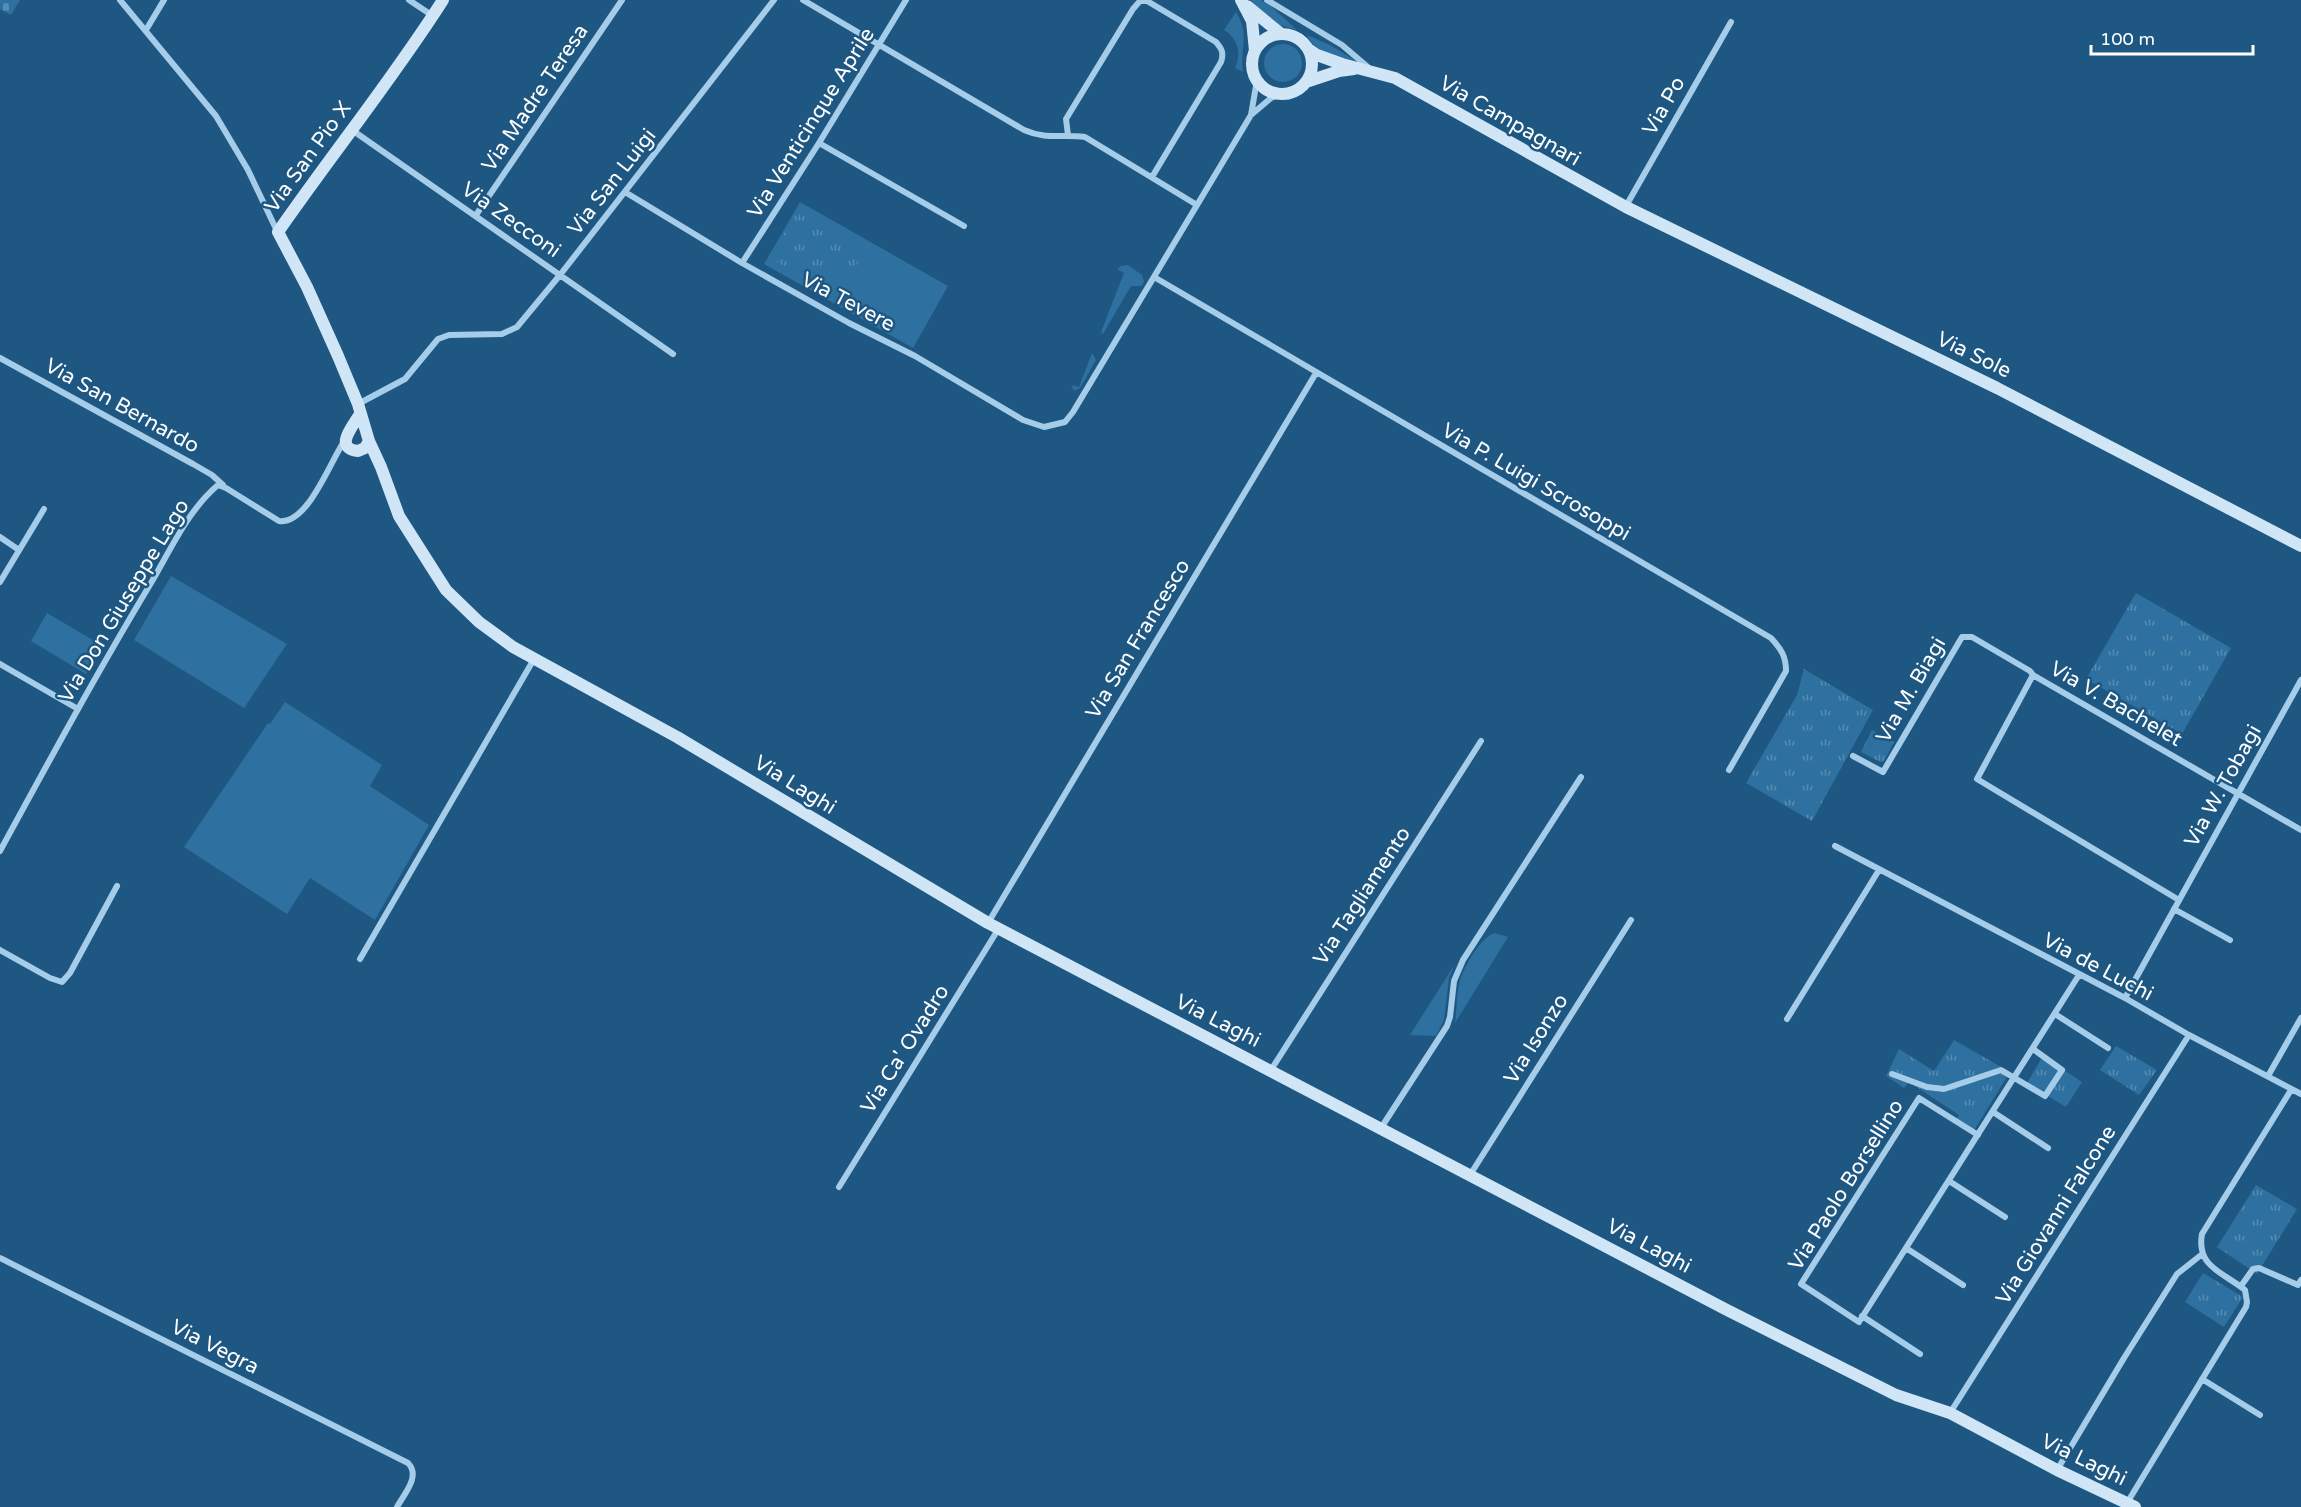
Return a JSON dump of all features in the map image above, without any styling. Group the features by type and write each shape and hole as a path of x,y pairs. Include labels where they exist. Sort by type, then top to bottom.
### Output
{"street":[{"path":"120,0 216,116 248,170 278,232"},
{"path":"146,30 164,0"},
{"path":"409,0 433,16"},
{"name":"Via San Pio X","path":"357,440 359,409 316,307 278,232 443,0"},
{"name":"Via Madre Teresa","path":"476,215 622,0"},
{"name":"Via San Luigi","path":"560,275 774,0"},
{"path":"803,0 1024,130 1041,137 1068,135 1085,138 1197,205"},
{"name":"Via Venticinque Aprile","path":"742,263 819,143 906,0"},
{"path":"1154,277 1251,115 1271,98 1291,93 1306,82 1312,65 1308,49 1297,38 1281,34 1241,0"},
{"path":"1241,0 1252,21 1255,51 1252,61 1253,71 1257,80 1264,87 1281,94"},
{"name":"Via Campagnari","path":"1268,0 1342,45 1359,57 1374,73"},
{"path":"1068,135 1066,119 1133,9 1140,1 1147,1 1216,42 1223,56 1152,177"},
{"name":"Via Po","path":"1626,207 1731,22"},
{"path":"1255,51 1265,39 1281,34"},
{"name":"Via Campagnari","path":"1308,49 1326,59 1395,78 1626,207"},
{"name":"Via Campagnari","path":"1306,82 1339,71 1357,69"},
{"path":"1251,115 1257,80"},
{"name":"Via Zecconi","path":"352,130 560,275 517,327 502,334 449,335 438,339 405,379 359,409"},
{"path":"819,143 964,226"},
{"name":"Via Tevere","path":"625,192 742,263 849,323 915,356 1023,420 1044,427 1065,422 1073,412 1154,277"},
{"name":"Via Sole","path":"1626,207 1997,388 2301,546"},
{"path":"560,275 673,354"},
{"name":"Via P. Luigi Scrosoppi","path":"1154,277 1771,638 1781,648 1786,659 1786,671 1729,770"},
{"name":"Via San Bernardo","path":"0,358 193,464 212,475 226,488"},
{"name":"Via San Francesco","path":"993,925 1316,372"},
{"path":"226,488 279,522 287,522 295,519 304,508 327,474 335,454 357,440"},
{"path":"335,454 357,440"},
{"name":"Via Laghi","path":"357,440 376,457 395,509 446,590 479,622 534,659 677,737 993,925 1727,1310 1896,1395 1950,1413 2057,1470 2131,1505"},
{"name":"Via Don Giuseppe Lago","path":"0,851 78,709 198,507 218,485 226,488"},
{"path":"0,582 44,509"},
{"path":"0,537 19,550"},
{"name":"Via M. Biagi","path":"1853,756 1883,772 1962,637 1972,637 2030,671 2033,675"},
{"path":"360,959 534,659"},
{"path":"0,663 78,709"},
{"name":"Via V. Bachelet","path":"2179,900 1977,779 2033,675 2301,830"},
{"name":"Via W. Tobagi","path":"2125,998 2301,680"},
{"name":"Via Tagliamento","path":"1271,1070 1482,741"},
{"path":"1382,1128 1447,1026 1454,981 1463,960 1581,777"},
{"name":"Via de Luchi","path":"1835,846 2125,998 2189,1035 2301,1094"},
{"path":"1787,1019 1879,870"},
{"path":"0,950 50,978 62,981 70,973 117,886"},
{"path":"2174,909 2229,940"},
{"name":"Via Isonzo","path":"1470,1175 1631,921"},
{"name":"Via Ca' Ovadro","path":"840,1187 993,925"},
{"path":"1862,1316 2079,975"},
{"path":"2055,1014 2108,1048"},
{"path":"2268,1076 2301,1018"},
{"name":"Via Giovanni Falcone","path":"1950,1413 2189,1035"},
{"path":"1892,1074 1936,1089 1951,1088 2001,1070 2045,1096 2062,1070 2032,1049"},
{"path":"2131,1505 2202,1379 2246,1307 2245,1290 2206,1263 2201,1255 2202,1234 2291,1090"},
{"name":"Via Paolo Borsellino","path":"1920,1354 1862,1316 1858,1322 1801,1284 1919,1098 1978,1135"},
{"path":"1993,1112 2048,1148"},
{"path":"1949,1181 2005,1217"},
{"path":"1906,1248 1963,1285"},
{"path":"2057,1470 2177,1274 2201,1255"},
{"name":"Via Vegra","path":"0,1257 408,1463 414,1468 411,1482 397,1507"},
{"path":"2241,1286 2253,1269 2259,1268 2298,1286 2301,1280"},
{"path":"2202,1379 2260,1415"}],"green space":[{"path":"0,0 20,0 11,15 0,9"},
{"path":"1251,0 1261,0 1271,6 1297,30 1279,25 1265,16"},
{"path":"1236,12 1244,35 1243,72 1235,68 1238,57 1237,46 1233,37 1224,30"},
{"path":"1307,35 1330,45 1356,61 1334,56 1321,50"},
{"path":"1283,44 1297,49 1302,63 1297,77 1283,82 1269,77 1264,63 1269,49"},
{"path":"800,202 948,286 913,348 764,264"},
{"path":"801,205 814,213 811,219 847,241 851,235 868,245 851,274 837,265 840,260 787,229"},
{"path":"784,232 830,259 821,275 802,264 796,274 776,261 773,251"},
{"path":"1128,265 1142,275 1144,281 1142,286 1131,286 1103,334 1101,332 1124,273 1117,269"},
{"path":"1092,353 1096,360 1080,388 1074,391 1071,385 1079,387"},
{"path":"171,576 287,644 244,708 134,640"},
{"path":"2136,593 2231,648 2182,734 2086,679"},
{"path":"47,613 103,646 86,674 31,641"},
{"path":"1804,669 1873,710 1812,821 1746,783 1797,695"},
{"path":"285,702 382,765 370,786 429,825 375,920 310,878 287,914 184,847 268,723 270,724"},
{"path":"1872,730 1894,742 1884,761 1880,762 1861,752"},
{"path":"1495,933 1508,937 1455,1023 1458,990 1464,971 1478,947"},
{"path":"1455,964 1449,978 1444,1020 1436,1036 1410,1035"},
{"path":"1954,1040 2010,1072 1973,1132 1957,1119 1959,1115 1909,1082 1904,1088 1886,1076 1899,1049 1934,1071"},
{"path":"2116,1046 2157,1070 2139,1095 2100,1070"},
{"path":"2043,1056 2082,1082 2066,1107 2027,1083"},
{"path":"2256,1185 2297,1209 2257,1274 2217,1247"},
{"path":"2203,1273 2243,1297 2224,1327 2185,1302"}]}
